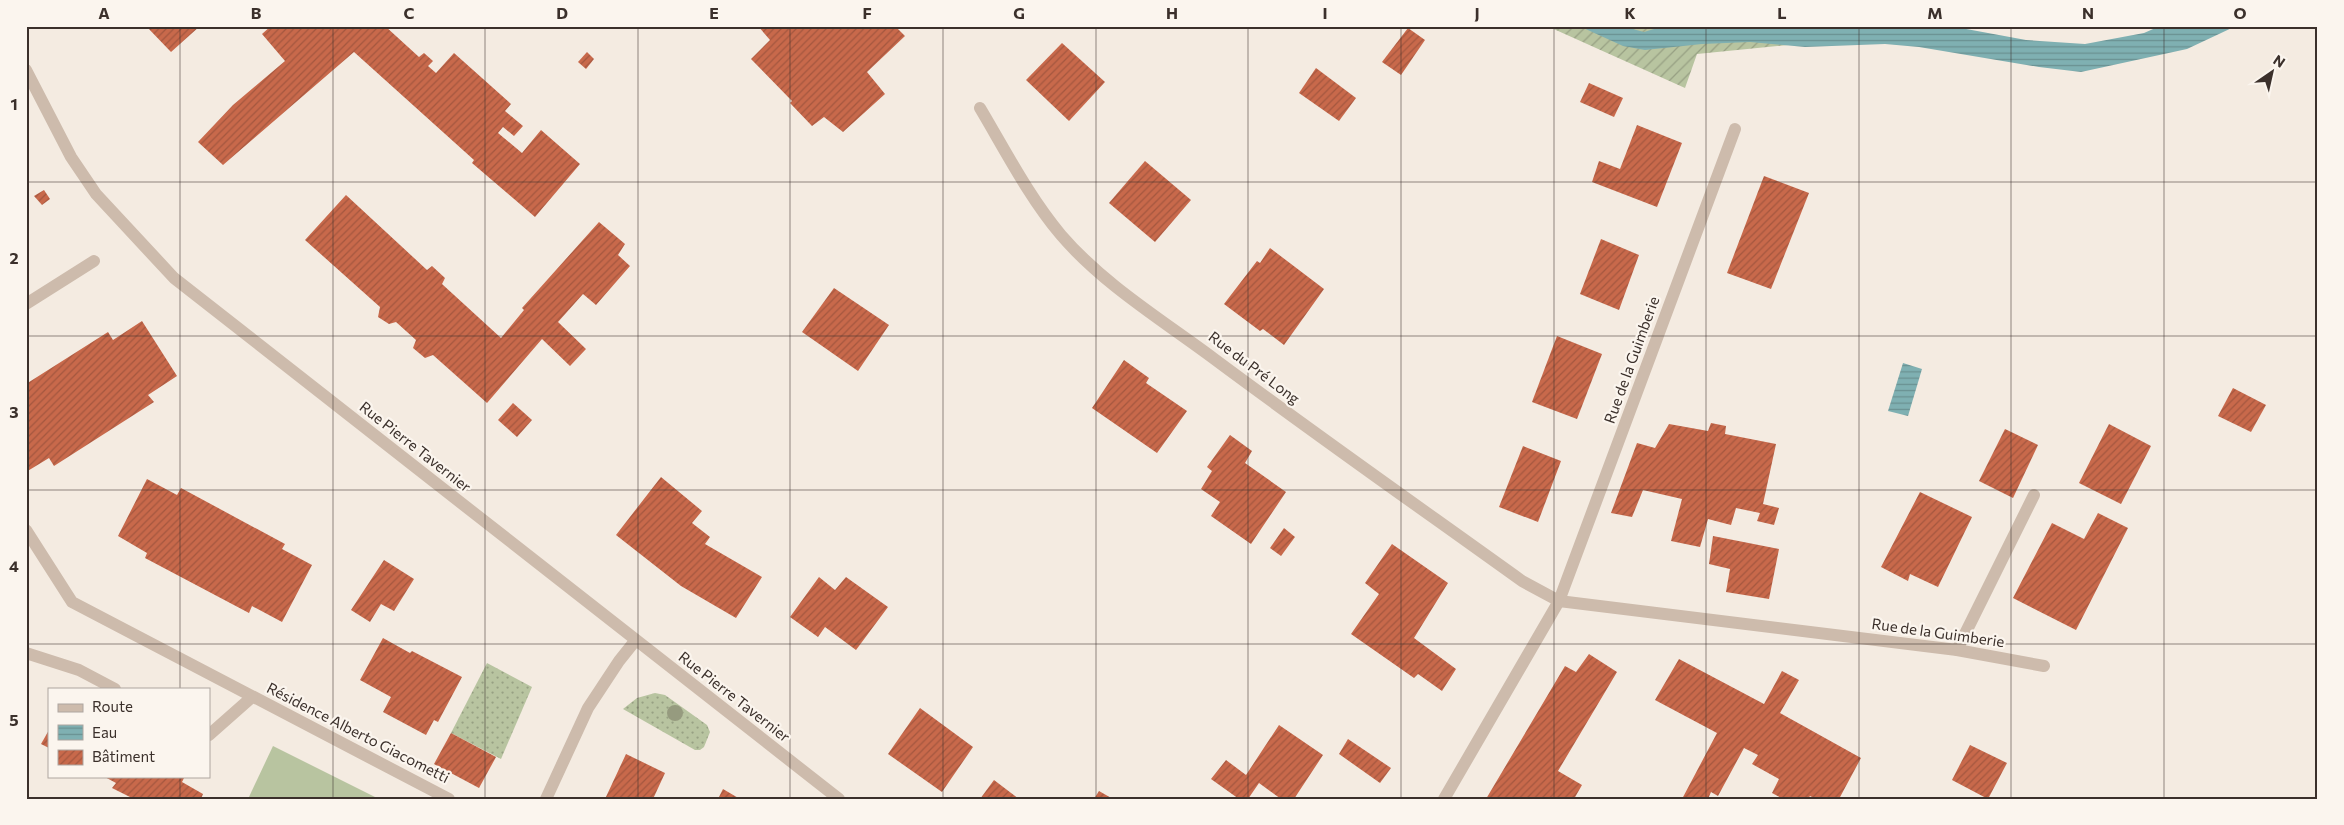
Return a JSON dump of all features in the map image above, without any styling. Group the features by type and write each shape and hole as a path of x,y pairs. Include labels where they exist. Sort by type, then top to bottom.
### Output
{"street":[{"name":"Rue Pierre Tavernier","path":"26,70 71,157 96,194 174,278 839,799"},
{"name":"Rue du Pré Long","path":"980,108 1039,204 1061,234 1084,259 1114,285 1300,422 1522,581 1559,601"},
{"name":"Rue de la Guimberie","path":"1444,799 1559,601 1735,129"},
{"path":"26,304 94,261"},
{"path":"1957,650 2034,495"},
{"name":"Résidence Alberto Giacometti","path":"26,530 72,602 449,799"},
{"name":"Rue de la Guimberie","path":"1559,601 1957,650 2044,666"},
{"path":"546,799 588,708 619,661 635,641"},
{"path":"26,653 79,670 113,688"},
{"name":"Résidence Alberto Giacometti","path":"210,734 252,697"}],"green space":[{"path":"1547,26 1981,26 1697,54 1685,88"},
{"path":"487,663 532,687 501,759 451,733"},
{"path":"655,693 665,695 707,725 710,732 704,747 700,750 695,750 623,709 637,698"},
{"path":"273,746 379,799 248,799"}],"water":[{"path":"1579,26 1621,26 1644,32 1664,26 1950,26 2026,40 2085,44 2144,33 2160,26 2236,26 2187,49 2081,72 1919,47 1885,44 1805,47 1750,42 1702,44 1645,50 1623,46"},
{"path":"1903,363 1922,369 1908,416 1888,411"}],"building":[{"path":"146,26 200,26 171,52"},
{"path":"271,26 322,26 324,28 326,26 385,26 419,57 424,53 433,61 428,66 436,73 454,53 511,104 505,111 523,126 514,136 503,127 498,133 522,153 541,130 580,164 535,217 472,163 474,160 354,52 223,165 198,142 233,105 285,61 262,34"},
{"path":"758,26 895,26 905,36 867,72 885,94 843,132 824,117 812,126 790,103 792,101 751,59 770,40"},
{"path":"1408,28 1425,40 1401,75 1382,62"},
{"path":"1062,43 1105,82 1069,121 1026,80"},
{"path":"587,52 594,59 586,69 578,62"},
{"path":"1316,68 1356,98 1339,121 1299,93"},
{"path":"1589,83 1623,98 1614,117 1580,102"},
{"path":"1637,125 1682,143 1657,207 1592,182 1599,161 1620,169"},
{"path":"1145,161 1191,200 1155,242 1109,203"},
{"path":"1764,176 1809,193 1771,289 1727,273"},
{"path":"44,190 50,199 42,205 34,196"},
{"path":"346,195 427,270 432,266 445,278 442,284 501,338 524,310 522,308 599,222 625,244 618,255 630,266 596,305 583,294 558,322 586,349 570,366 542,339 487,403 433,355 425,358 413,348 416,340 396,322 389,324 378,317 380,307 305,240"},
{"path":"1601,239 1639,255 1619,310 1580,294"},
{"path":"1270,248 1324,289 1284,345 1263,329 1260,331 1224,304 1257,261 1260,263"},
{"path":"834,288 889,325 858,371 802,332"},
{"path":"142,321 177,376 148,395 154,402 54,466 49,458 26,472 26,384 108,332 113,340"},
{"path":"1557,336 1602,354 1577,419 1532,402"},
{"path":"1124,360 1149,378 1146,383 1187,411 1157,453 1092,408"},
{"path":"2233,388 2266,405 2251,432 2218,416"},
{"path":"513,403 532,420 517,437 498,420"},
{"path":"1711,423 1726,426 1725,434 1776,444 1763,504 1779,508 1774,525 1757,521 1760,513 1736,508 1731,525 1708,519 1700,547 1671,541 1682,499 1643,490 1632,517 1611,513 1637,443 1655,448 1669,424 1708,431"},
{"path":"2109,424 2151,446 2121,504 2079,483"},
{"path":"2005,429 2038,445 2013,498 1979,481"},
{"path":"1230,435 1252,451 1245,463 1286,492 1251,544 1211,516 1220,502 1201,489 1212,471 1207,467"},
{"path":"1523,446 1561,461 1538,522 1499,507"},
{"path":"661,477 702,511 692,523 710,537 705,544 762,577 736,618 681,586 616,535"},
{"path":"147,479 177,495 181,488 285,544 282,549 312,565 282,622 252,606 249,613 145,558 147,553 118,536"},
{"path":"1920,492 1972,517 1938,587 1910,574 1908,581 1881,567"},
{"path":"2098,513 2128,528 2076,630 2013,598 2052,523 2084,539"},
{"path":"1284,528 1295,537 1281,556 1270,548"},
{"path":"1713,536 1779,549 1769,599 1726,592 1730,569 1709,564"},
{"path":"1392,544 1448,583 1414,638 1456,669 1442,691 1418,674 1414,678 1351,634 1379,594 1365,583"},
{"path":"384,560 414,579 394,611 381,604 370,622 351,610"},
{"path":"819,577 835,590 846,577 888,607 856,650 825,627 818,637 790,617"},
{"path":"383,638 462,677 438,722 434,720 426,735 383,712 391,697 360,680"},
{"path":"1589,654 1617,672 1558,771 1582,785 1574,799 1486,799 1565,666 1576,672"},
{"path":"1679,659 1764,704 1782,671 1799,680 1780,713 1861,758 1839,799 1816,799 1810,796 1808,799 1783,799 1772,793 1779,779 1752,764 1758,755 1744,748 1718,796 1711,792 1708,799 1682,799 1717,733 1655,700"},
{"path":"920,708 973,747 942,792 888,754"},
{"path":"1279,725 1323,755 1294,799 1281,799 1259,783 1248,799 1239,799 1211,779 1226,760 1246,775"},
{"path":"48,732 48,748 41,744"},
{"path":"451,733 496,757 479,788 434,764"},
{"path":"1348,739 1391,768 1380,783 1339,754"},
{"path":"1970,745 2007,763 1988,799 1952,780"},
{"path":"626,754 665,773 653,799 605,799"},
{"path":"107,778 184,778 182,782 203,794 201,799 134,799 112,788 116,783"},
{"path":"994,780 1019,799 980,799"},
{"path":"723,789 740,799 718,799"},
{"path":"1099,791 1113,799 1094,799"}]}
